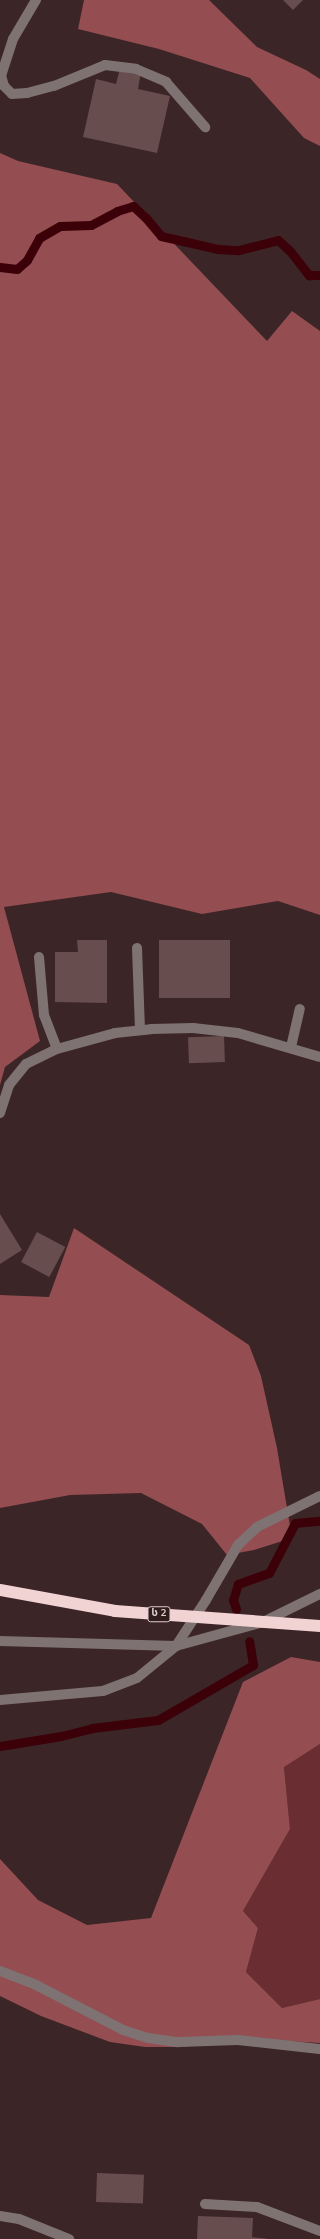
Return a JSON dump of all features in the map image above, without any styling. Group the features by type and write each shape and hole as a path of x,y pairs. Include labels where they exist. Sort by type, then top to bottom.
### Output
{"highway":[{"name":"ს 2","path":"0,1590 115,1611 320,1626"}],"street":[{"path":"36,0 13,39 1,75 4,86 12,94 27,93 54,86 105,65 136,69 166,82 205,127"},
{"path":"137,948 140,1030"},
{"path":"39,957 44,1015 57,1049"},
{"path":"291,1047 300,1009"},
{"path":"0,1113 9,1085 26,1064 57,1049 115,1033 140,1030 193,1028 238,1033 291,1047 320,1057"},
{"path":"0,1700 103,1691 137,1678 176,1646 206,1600 238,1545 257,1527 320,1496"},
{"path":"0,1640 176,1646 263,1622 320,1594"},
{"path":"0,1971 36,1985 123,2030 148,2038 178,2042 238,2040 320,2049"},
{"path":"205,2204 257,2207 320,2231"},
{"path":"0,2216 19,2219 69,2239"}],"shaded area":[{"path":"84,0 209,0 257,47 306,70 320,79 320,146 304,138 250,78 159,49 78,29"},
{"path":"0,153 18,161 117,184 267,341 292,311 320,331 320,915 278,901 202,914 111,892 4,907 40,1041 5,1067 0,1085"},
{"path":"74,1228 249,1345 261,1376 277,1448 292,1538 254,1550 227,1555 202,1524 141,1493 70,1495 0,1508 0,1295 49,1297"},
{"path":"291,1657 320,1662 320,1744 284,1767 290,1829 243,1911 258,1928 246,1972 282,2008 320,1999 320,2043 270,2040 179,2047 145,2047 110,2042 41,2016 0,1996 0,1859 38,1900 87,1925 151,1918 243,1682"},
{"path":"320,1744 320,1999 282,2008 246,1972 258,1928 243,1911 290,1829 284,1766"}],"building":[{"path":"283,0 303,0 293,10"},
{"path":"120,68 141,72 138,89 170,96 157,153 83,137 96,79 116,84"},
{"path":"77,940 107,940 107,1003 55,1002 55,952 78,952"},
{"path":"159,940 230,940 230,998 159,998"},
{"path":"224,1036 225,1062 189,1063 188,1037"},
{"path":"0,1214 22,1250 0,1264"},
{"path":"37,1232 65,1247 49,1277 21,1262"},
{"path":"97,2173 144,2175 143,2204 96,2202"},
{"path":"198,2216 253,2218 252,2237 269,2239 197,2239"}],"waterway":[{"path":"0,267 17,269 27,260 39,238 60,226 91,225 117,211 133,206 146,218 161,236 217,249 239,250 278,240 290,251 309,275 320,275"},
{"path":"236,1609 233,1600 238,1584 269,1573 295,1523 320,1521"},
{"path":"0,1746 61,1736 92,1728 158,1720 253,1665 249,1641"}]}
